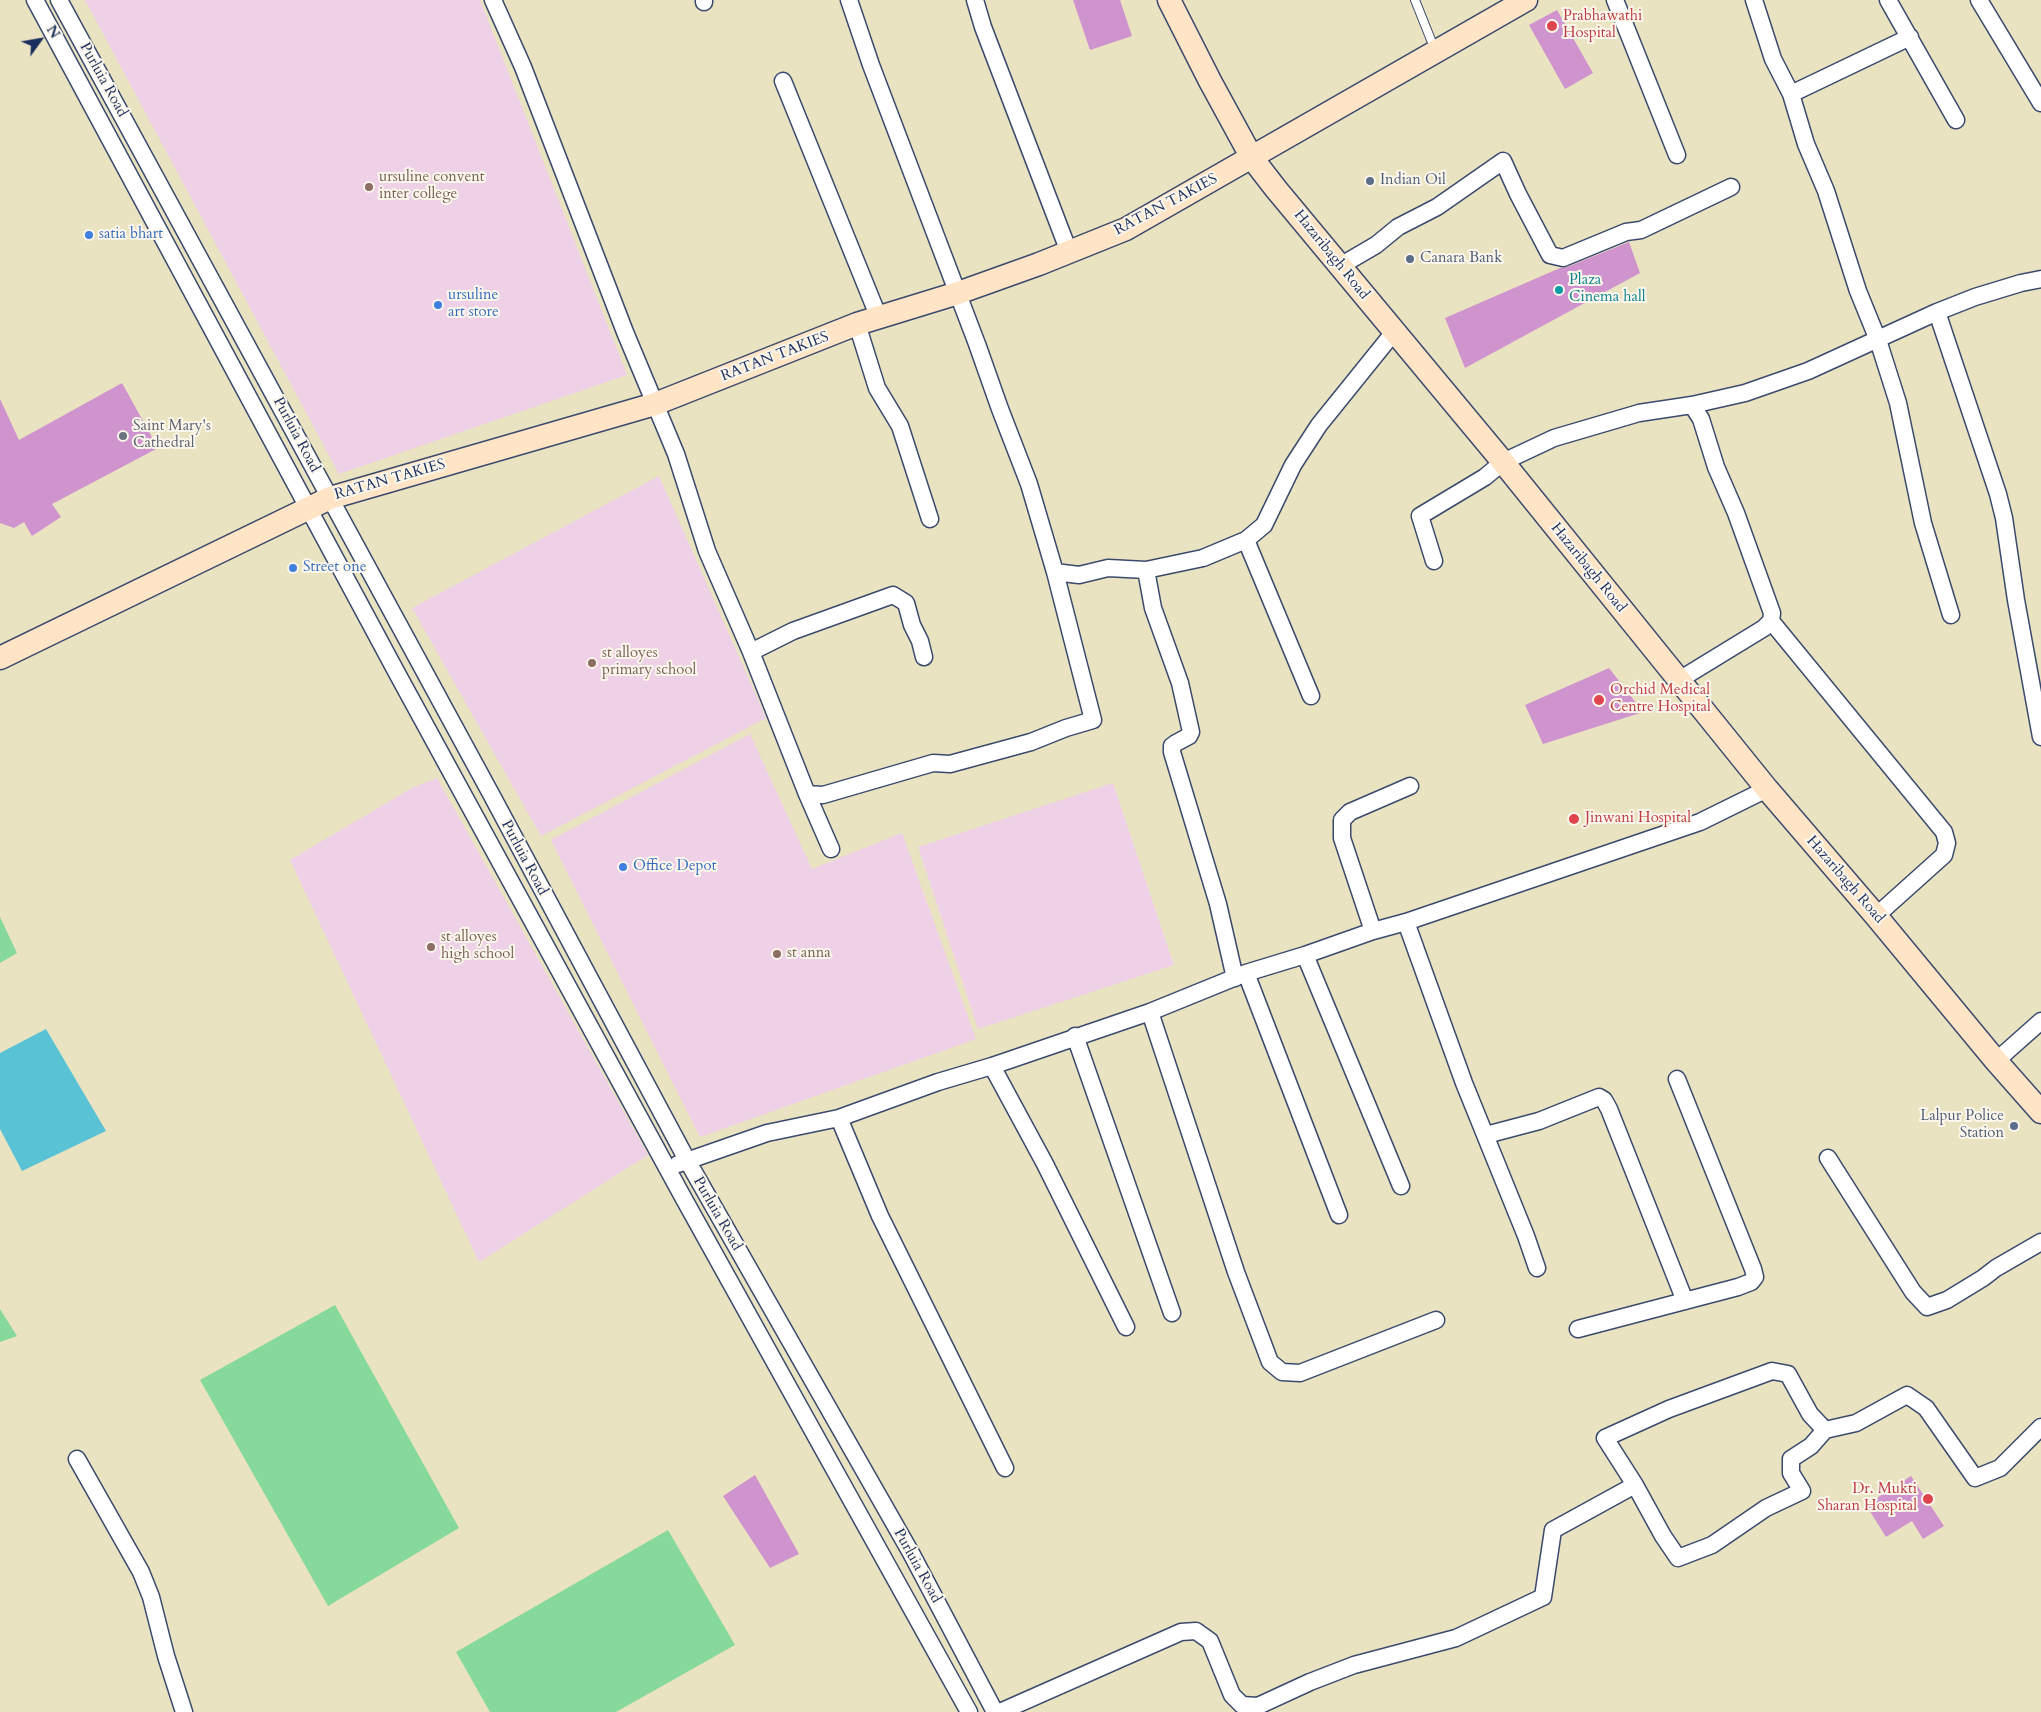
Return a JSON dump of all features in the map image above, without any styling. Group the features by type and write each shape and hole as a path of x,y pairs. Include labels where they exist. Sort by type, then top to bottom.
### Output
{"street":[{"name":"Purluia Road","path":"35,0 668,1169 969,1712"},
{"name":"Purluia Road","path":"59,0 687,1160 911,1552 995,1712"},
{"path":"493,0 523,68 625,332 676,454 707,551 751,652 807,794 831,849"},
{"path":"807,794 823,795 933,763 950,764 1031,742 1093,720 1030,484 871,65 849,0"},
{"path":"975,0 983,27 1069,252"},
{"name":"Hazaribagh Road","path":"1169,0 1252,158 1503,462 1767,789 2041,1112"},
{"name":"RATAN TAKIES","path":"0,658 330,498 655,404 857,324 958,293 1126,229 1526,0"},
{"path":"1615,0 1678,156"},
{"path":"1888,0 1956,120"},
{"path":"1979,0 2041,104"},
{"path":"1760,2 1773,59 1791,94 1806,144 1826,191 1858,291 1878,340 1898,403 1923,523 1951,616"},
{"path":"1791,94 1910,37"},
{"path":"782,81 879,318"},
{"path":"1340,266 1376,245 1398,227 1437,207 1503,161 1550,255 1562,258 1626,232 1641,230 1731,187"},
{"path":"1434,561 1420,516 1485,477 1503,462 1554,438 1638,413 1692,405 1745,392 1808,371 1937,312 2002,289 2041,279"},
{"path":"1937,312 1998,494 2004,518 2016,600 2041,737"},
{"path":"857,324 878,388 900,426 930,519"},
{"path":"1055,572 1080,575 1108,568 1146,570 1202,558 1246,540 1264,525 1293,465 1319,425 1394,332"},
{"path":"1679,680 1764,628 1771,621 1772,613 1736,513 1716,467 1701,419 1692,405"},
{"path":"1246,540 1311,696"},
{"path":"1146,570 1153,608 1180,683 1191,732 1189,736 1172,746 1172,752 1241,976 1339,1215"},
{"path":"751,652 793,631 894,596 906,603 924,657"},
{"path":"1771,621 1944,832 1947,843 1944,855 1876,916"},
{"path":"1373,931 1342,838 1342,820 1350,812 1410,786"},
{"path":"668,1169 687,1160 766,1132 839,1118 938,1082 992,1066 1075,1036 1150,1012 1241,976 1700,822 1767,789"},
{"path":"1406,922 1464,1083 1526,1236 1537,1268"},
{"path":"1305,955 1401,1186"},
{"path":"1150,1012 1236,1272 1270,1362 1282,1372 1300,1373 1436,1320"},
{"path":"1996,1061 2041,1021"},
{"path":"1075,1036 1172,1312"},
{"path":"992,1066 1045,1164 1126,1327"},
{"path":"1578,1329 1738,1287 1751,1282 1755,1277 1677,1079"},
{"path":"1486,1135 1540,1121 1599,1097 1604,1100 1685,1301"},
{"path":"839,1118 880,1216 1005,1468"},
{"path":"1828,1158 1913,1292 1926,1307 1947,1300 1996,1268 2041,1242"},
{"path":"1825,1430 1810,1414 1788,1374 1772,1371 1669,1409 1605,1438 1636,1485 1663,1536 1678,1558 1712,1545 1766,1508 1802,1491 1791,1473 1791,1458 1811,1446 1825,1430 1856,1423 1907,1395 1926,1408 1975,1478 2000,1468 2041,1427"},
{"path":"77,1459 141,1572 151,1597 166,1656 184,1712"},
{"path":"1000,1712 1181,1632 1196,1632 1210,1641 1232,1695 1242,1705 1258,1706 1310,1682 1354,1665 1456,1638 1543,1597 1553,1530 1636,1485"}],"lane":[{"path":"1416,0 1436,52"}],"shaded area":[{"name":"ursuline convent inter college","path":"85,0 480,0 627,375 339,474"},
{"name":"st alloyes primary school","path":"659,476 766,718 541,836 412,608"},
{"name":"st anna","path":"750,734 812,869 902,833 976,1039 700,1137 551,840"},
{"name":"st alloyes high school","path":"437,778 648,1155 479,1262 290,860 412,788"},
{"path":"1113,783 1174,965 978,1029 918,847"}],"green space":[{"path":"0,917 17,953 0,963"},
{"path":"335,1305 459,1528 328,1606 200,1380"},
{"path":"0,1309 17,1336 0,1342"},
{"path":"668,1530 735,1645 616,1712 490,1712 456,1652"}],"water":[{"path":"46,1029 106,1131 22,1171 0,1129 0,1053"}],"building":[{"path":"1073,0 1120,0 1132,36 1090,50"},
{"path":"1557,10 1593,73 1565,89 1529,25"},
{"name":"Plaza Cinema hall","path":"1629,242 1640,273 1465,368 1445,318 1560,268 1567,267"},
{"path":"122,383 158,448 52,504 61,517 32,536 24,522 14,528 0,523 0,399 19,440"},
{"path":"1609,668 1643,712 1543,744 1525,705"},
{"path":"755,1475 799,1554 770,1568 723,1496"},
{"path":"1911,1476 1944,1526 1923,1539 1912,1521 1886,1537 1866,1505"}],"place":[{"name":"Prabhawathi Hospital","path":"1552,26"},
{"name":"Indian Oil","path":"1370,181"},
{"name":"ursuline convent inter college","path":"369,187"},
{"name":"satia bhart","path":"89,235"},
{"name":"Canara Bank","path":"1410,259"},
{"name":"Plaza Cinema hall","path":"1559,290"},
{"name":"ursuline art store","path":"438,305"},
{"name":"Saint Mary's Cathedral","path":"123,436"},
{"name":"Street one","path":"293,568"},
{"name":"st alloyes primary school","path":"592,663"},
{"name":"Orchid Medical Centre Hospital","path":"1599,700"},
{"name":"Jinwani Hospital","path":"1574,819"},
{"name":"Office Depot","path":"623,867"},
{"name":"st alloyes high school","path":"431,947"},
{"name":"st anna","path":"777,954"},
{"name":"Lalpur Police Station","path":"2014,1126"},
{"name":"Dr. Mukti Sharan Hospital","path":"1928,1499"}]}
